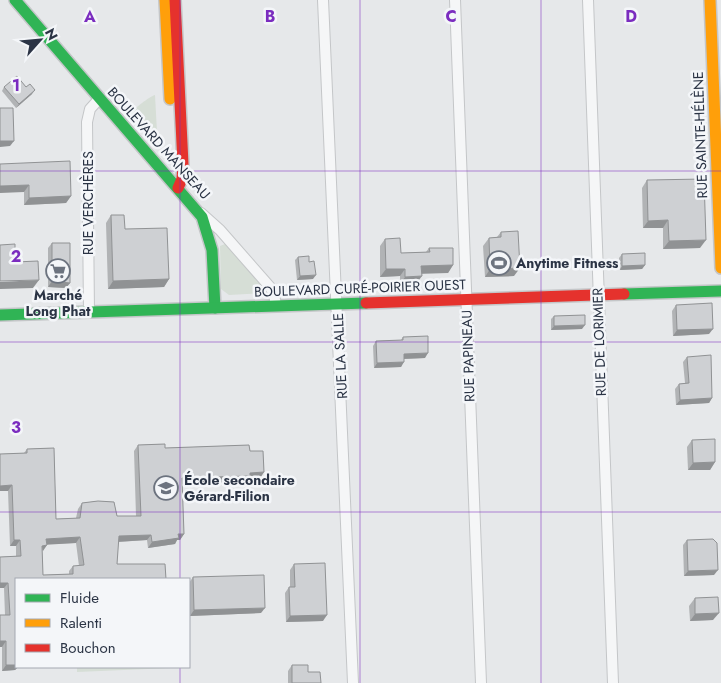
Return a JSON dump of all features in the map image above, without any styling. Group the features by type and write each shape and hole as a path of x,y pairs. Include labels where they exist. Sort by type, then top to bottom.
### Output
{"street":[{"name":"BOULEVARD MANSEAU","path":"15,0 168,177 194,206 220,230 270,287 274,294 276,306"},
{"path":"165,0 173,164 168,177"},
{"path":"175,0 183,172 178,188"},
{"name":"RUE LA SALLE","path":"323,0 353,683"},
{"name":"RUE PAPINEAU","path":"455,0 481,683"},
{"name":"RUE DE LORIMIER","path":"588,0 613,683"},
{"name":"RUE SAINTE-HÉLÈNE","path":"710,0 721,268"},
{"name":"RUE VERCHÈRES","path":"89,312 87,122 90,109 99,99"},
{"path":"194,206 207,229 211,244 215,308"},
{"name":"BOULEVARD CURÉ-POIRIER OUEST","path":"0,316 721,291"}],"shaded area":[{"path":"155,95 157,132 145,132 129,114"},
{"path":"225,244 264,288 264,293 229,295 221,289 220,246"},
{"path":"77,668 171,668 77,672"}],"building":[{"path":"17,76 26,87 30,84 35,90 19,104 4,87"},
{"path":"0,108 13,108 14,141 0,141"},
{"path":"70,161 71,196 29,198 29,185 0,186 0,164"},
{"path":"704,179 706,240 669,241 668,220 648,221 647,180"},
{"path":"111,215 124,215 125,229 167,228 169,279 113,281"},
{"path":"518,231 520,268 490,269 489,238 501,237 501,232"},
{"path":"400,238 401,253 430,252 429,248 453,248 453,265 421,266 422,276 405,277 405,269 386,269 385,239"},
{"path":"52,243 70,243 70,283 52,281"},
{"path":"15,244 15,262 38,261 39,280 0,281 0,245"},
{"path":"645,253 645,265 622,266 622,254"},
{"path":"309,256 309,262 314,261 316,275 300,276 298,257"},
{"path":"712,303 713,329 677,330 676,305"},
{"path":"585,315 585,325 554,326 554,316"},
{"path":"428,336 428,353 404,354 404,362 377,363 376,341 403,340 403,337"},
{"path":"711,355 712,398 680,400 679,384 689,383 687,357"},
{"path":"715,439 715,462 693,463 692,440"},
{"path":"165,444 165,448 249,445 250,451 263,451 264,472 250,473 250,476 182,478 184,534 178,534 179,538 152,542 151,535 119,536 117,564 165,564 166,578 15,578 15,665 6,665 6,641 0,641 0,615 10,615 8,583 0,583 0,557 21,556 20,540 14,540 12,485 0,486 0,454 27,453 27,449 54,448 56,519 80,518 82,503 98,501 114,502 117,516 141,516 138,445","holes":["80,537 84,565 73,566 73,574 43,575 42,546 47,545 46,539"]},
{"path":"713,539 717,543 718,570 688,571 687,540"},
{"path":"325,563 327,615 290,616 289,587 295,587 294,564"},
{"path":"264,575 265,608 194,610 193,577"},
{"path":"718,597 719,613 695,614 695,598"},
{"path":"292,665 308,665 308,672 320,672 321,683 292,683"}],"traffic: fast":[{"path":"15,0 202,217 212,250 215,308"},
{"path":"624,294 721,291"},
{"path":"0,315 366,303"}],"traffic: slow":[{"path":"165,0 170,99"},
{"path":"710,0 721,268"}],"traffic: jam":[{"path":"175,0 183,164 182,179 178,188"},
{"path":"366,303 624,294"}],"place":[{"name":"Anytime Fitness","path":"499,263"},
{"name":"Marché Long Phat","path":"58,271"},
{"name":"École secondaire Gérard-Filion","path":"166,488"}]}
